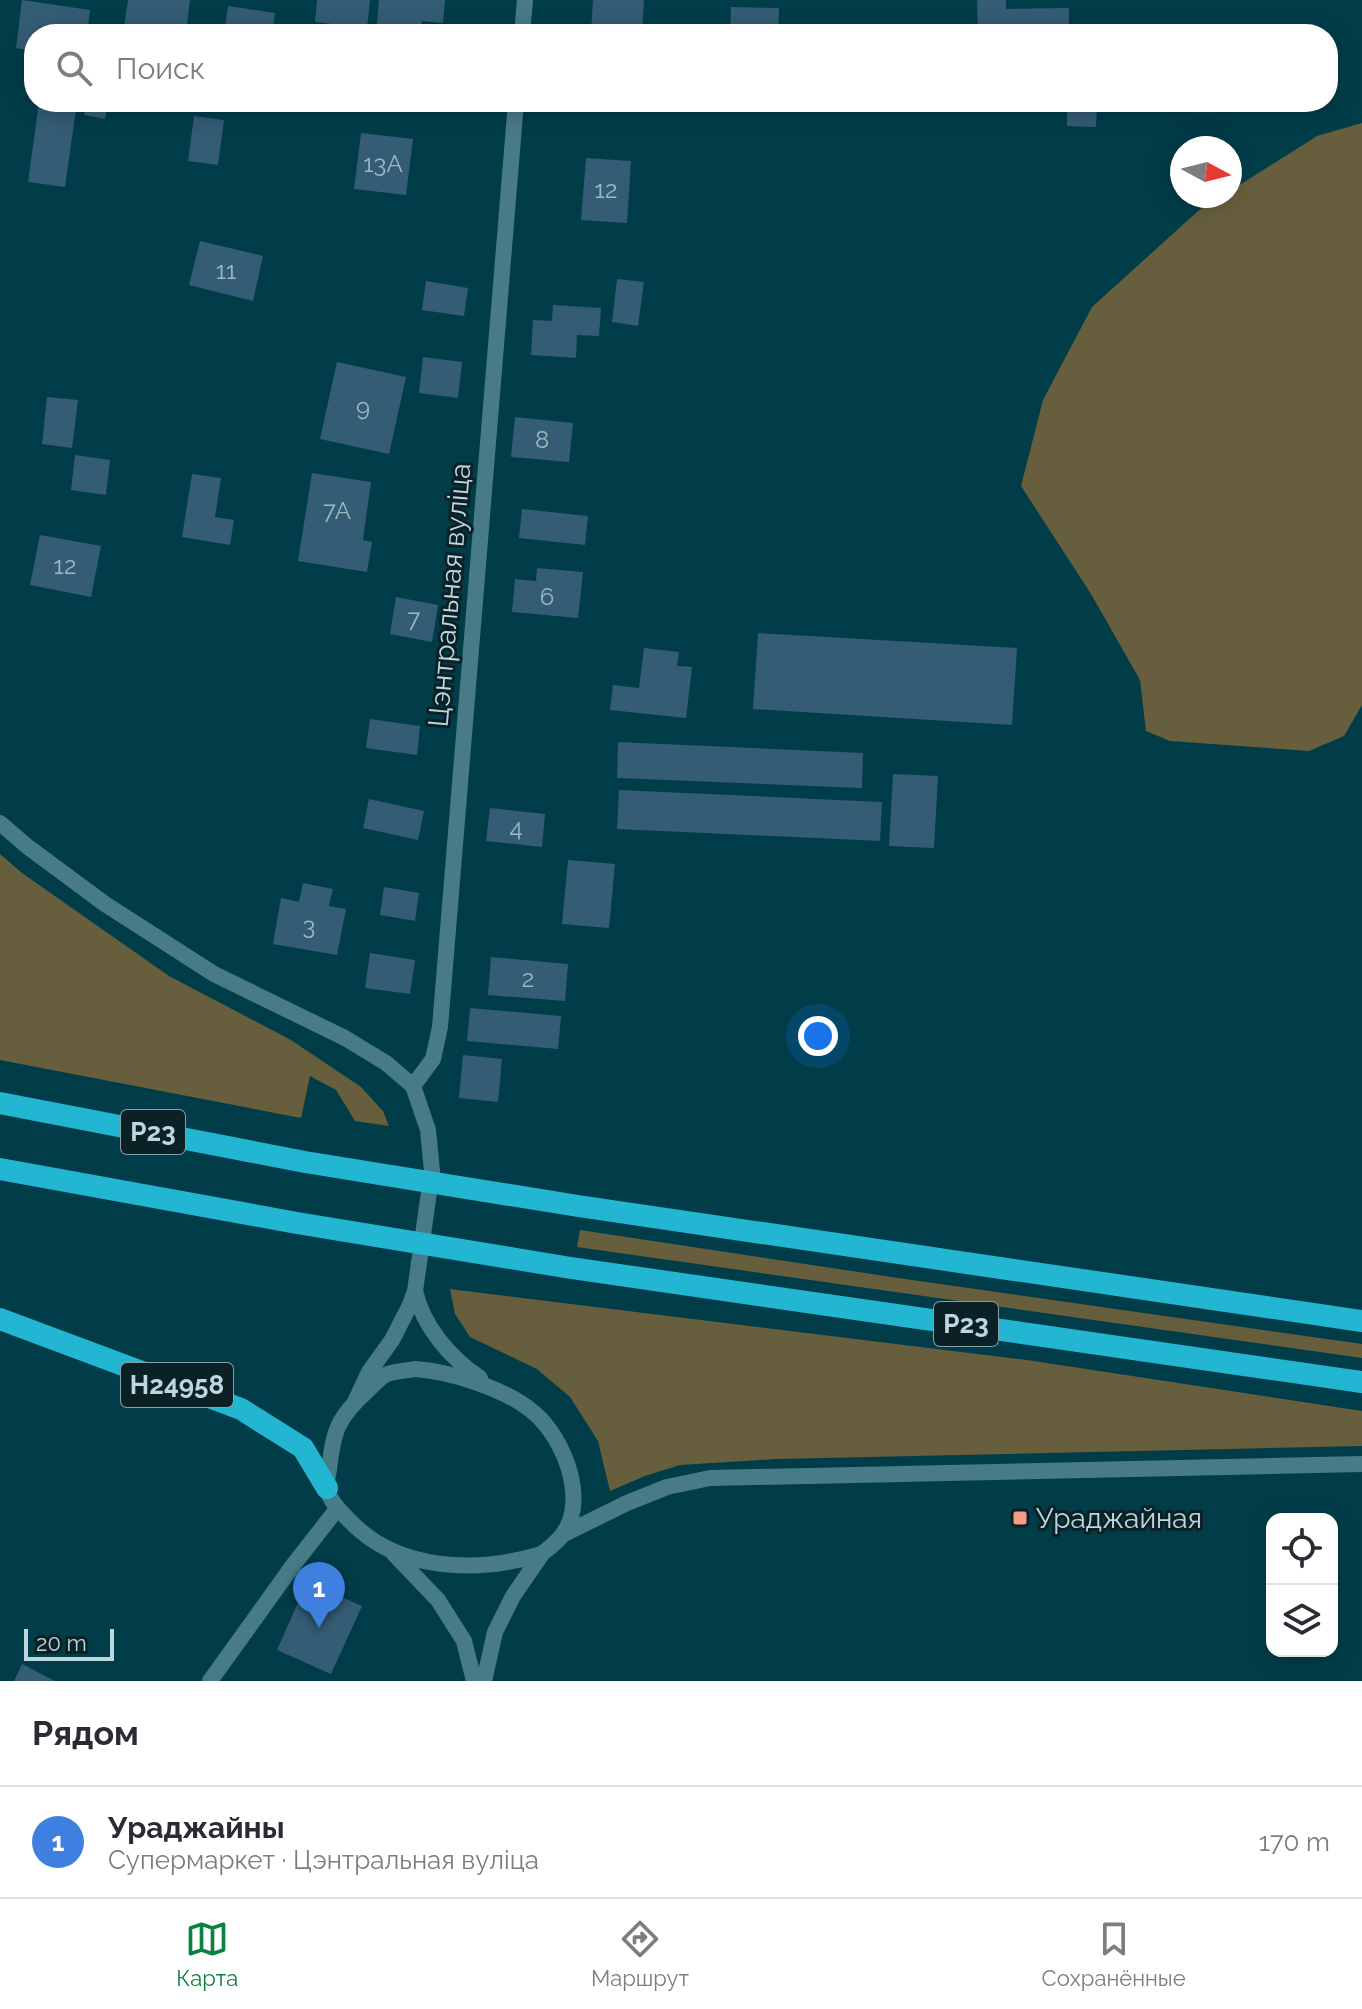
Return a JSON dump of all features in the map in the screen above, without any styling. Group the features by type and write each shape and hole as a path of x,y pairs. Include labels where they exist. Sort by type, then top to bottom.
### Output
{"highway":[{"name":"Р23","path":"0,1103 305,1162 578,1206 1362,1321"},
{"name":"Р23","path":"0,1169 297,1223 571,1268 1362,1382"},
{"name":"Н24958","path":"0,1319 241,1409 303,1448 332,1498"}],"street":[{"path":"523,24 525,0"},
{"name":"Цэнтральная вуліца","path":"413,1086 433,1059 440,1027 515,112"},
{"path":"0,823 105,904 214,974 345,1038 386,1063 413,1086 428,1130 432,1171 415,1291 392,1340 369,1372 355,1402"},
{"path":"415,1291 418,1305 435,1335 464,1368 533,1411 552,1432 567,1459 573,1490 571,1512 564,1534"},
{"path":"210,1681 294,1564 332,1498 333,1437 340,1421 355,1402 385,1375 415,1369 436,1370 501,1393"},
{"name":"Н24958","path":"484,1681 495,1632 513,1596 542,1554 564,1534 667,1487 710,1478 1362,1464"},
{"name":"Н24958","path":"332,1498 365,1537 393,1553 425,1562 489,1566 542,1554"},
{"name":"Н24958","path":"393,1553 444,1609 464,1641 474,1681"}],"shaded area":[{"path":"1362,123 1362,705 1344,736 1309,751 1170,741 1146,731 1140,680 1091,594 1021,486 1043,400 1092,307 1198,211 1203,208 1242,208 1242,183 1317,136"},
{"path":"0,854 22,873 169,976 291,1040 361,1087 383,1111 389,1126 355,1121 336,1090 310,1076 301,1118 0,1060"},
{"path":"580,1230 1362,1344 1362,1358 577,1247"},
{"path":"450,1289 1027,1360 1362,1411 1362,1446 777,1459 680,1465 610,1491 598,1441 570,1397 537,1369 470,1337 455,1314"}],"building":[{"path":"22,0 90,10 88,24 24,24 24,49 16,48"},
{"path":"128,0 190,0 187,24 124,24"},
{"path":"317,0 370,0 367,24 315,22"},
{"path":"379,0 445,0 443,23 377,24"},
{"path":"593,0 644,0 643,24 592,24"},
{"path":"977,0 1006,0 1006,9 1069,8 1069,24 978,24"},
{"path":"228,6 275,13 273,24 225,24"},
{"path":"731,7 779,8 778,24 730,24"},
{"path":"38,112 76,112 65,187 28,182"},
{"path":"85,112 106,112 105,119 84,115"},
{"path":"1067,112 1097,112 1096,127 1067,126"},
{"path":"194,116 224,120 218,165 188,161"},
{"path":"361,133 413,139 406,195 354,189"},
{"path":"586,158 631,161 627,223 581,220"},
{"path":"200,241 263,256 253,301 189,285"},
{"path":"617,279 644,282 638,326 612,322"},
{"path":"426,281 468,288 464,316 422,310"},
{"path":"553,305 601,308 599,336 577,335 576,358 531,355 533,320 552,321"},
{"path":"423,357 462,362 458,398 419,393"},
{"path":"337,362 406,377 389,454 320,439"},
{"path":"47,397 78,400 72,448 42,444"},
{"path":"515,417 573,423 569,462 511,457"},
{"path":"75,455 110,460 106,495 71,490"},
{"path":"312,473 371,482 363,540 372,542 367,572 298,561"},
{"path":"192,474 221,478 215,517 234,520 230,545 182,537"},
{"path":"522,509 588,516 585,545 519,538"},
{"path":"40,535 101,546 91,597 30,585"},
{"path":"537,568 583,572 578,618 512,612 515,579 536,581"},
{"path":"396,597 438,605 432,642 390,634"},
{"path":"758,633 1017,648 1012,725 753,709"},
{"path":"644,648 679,652 677,666 692,667 686,718 610,710 613,685 639,688"},
{"path":"370,719 420,726 417,755 366,748"},
{"path":"618,742 863,753 862,788 617,778"},
{"path":"893,774 938,776 934,848 889,846"},
{"path":"619,790 882,802 880,841 617,829"},
{"path":"369,799 424,811 418,840 363,828"},
{"path":"490,808 545,814 542,847 486,841"},
{"path":"568,860 615,864 609,928 562,924"},
{"path":"303,883 333,889 329,906 346,909 337,955 273,944 281,898 299,902"},
{"path":"384,887 419,893 415,921 380,915"},
{"path":"370,953 415,960 410,994 365,988"},
{"path":"491,957 568,964 565,1001 488,995"},
{"path":"470,1008 561,1016 558,1049 467,1041"},
{"path":"463,1055 502,1059 498,1102 459,1098"},
{"path":"307,1582 362,1606 331,1674 277,1650"},
{"path":"22,1664 55,1681 14,1681"}],"place":[{"name":"Ураджайная","path":"1020,1518"},
{"name":"Ураджайны","path":"319,1628"}]}
